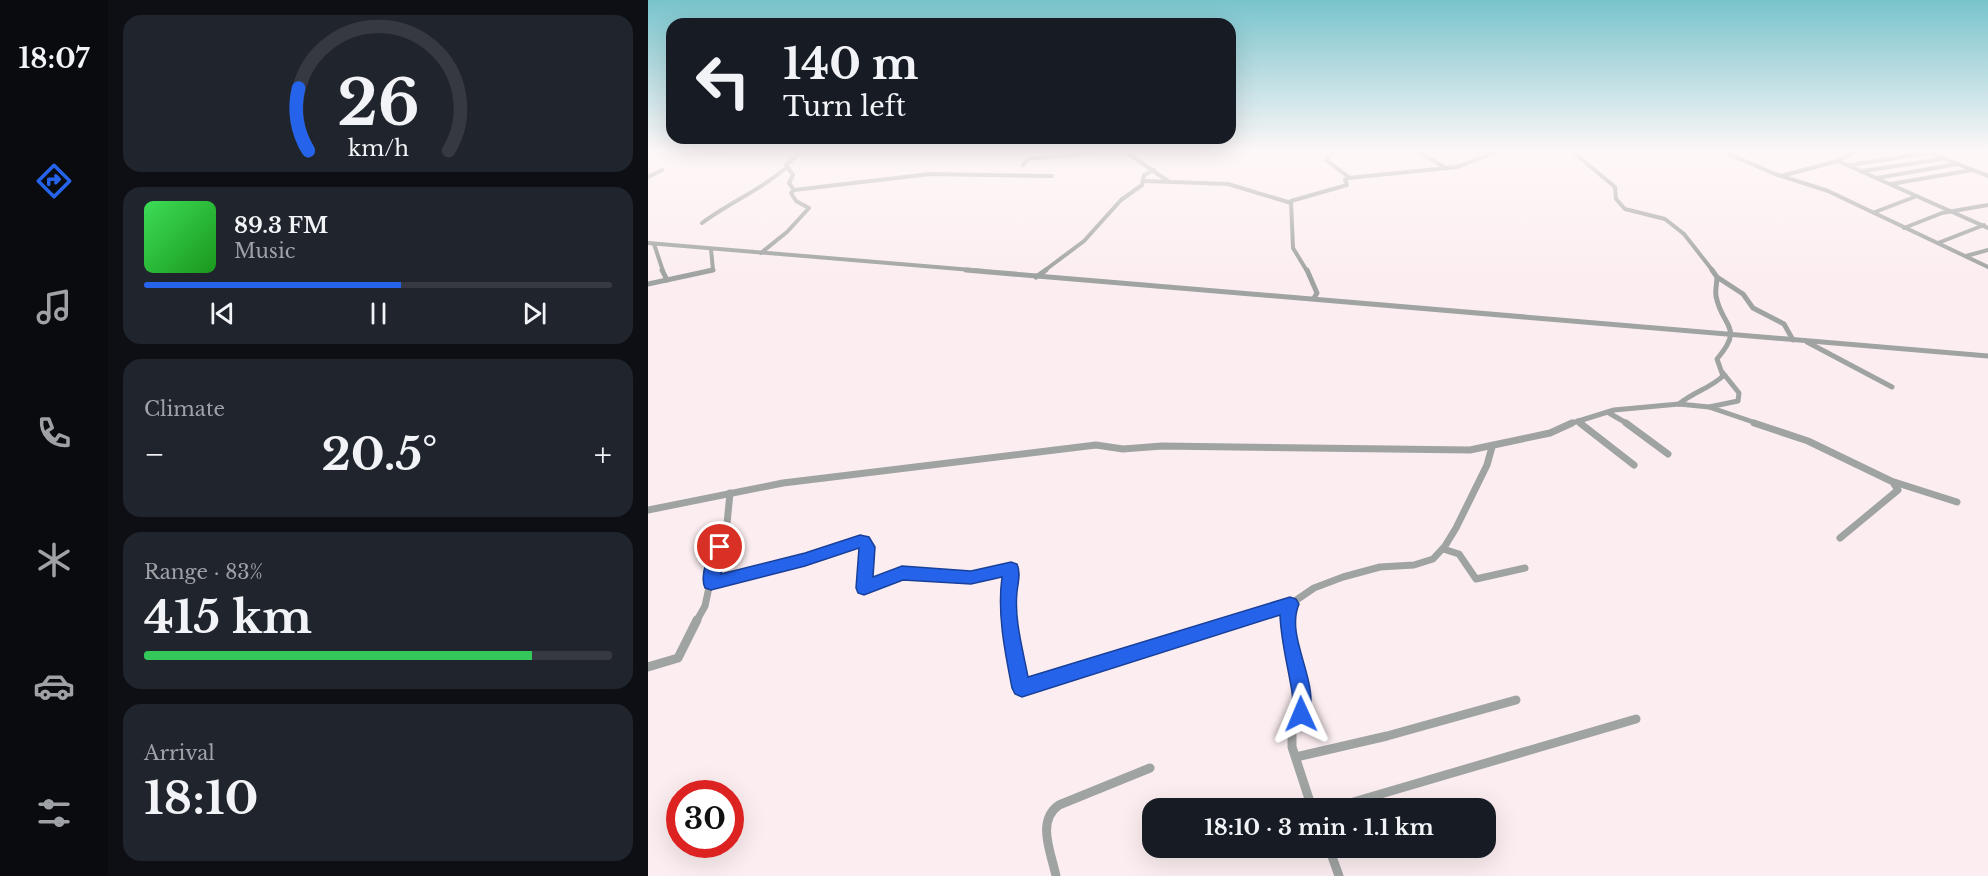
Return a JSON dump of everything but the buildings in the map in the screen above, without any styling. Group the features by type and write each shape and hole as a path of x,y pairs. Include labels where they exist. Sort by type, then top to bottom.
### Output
{"street":[{"path":"702,223 730,202 749,193"},
{"path":"761,254 788,232 809,207 796,201 791,193"},
{"path":"1036,277 1082,244 1130,193"},
{"path":"1258,193 1291,203"},
{"path":"1291,203 1291,201 1319,193"},
{"path":"1615,193 1616,199 1625,209 1665,219 1684,234 1717,277 1743,294 1753,309 1784,324 1793,340"},
{"path":"1833,193 1988,267"},
{"path":"1911,193 1986,226"},
{"path":"1875,212 1918,196"},
{"path":"1291,203 1293,248 1304,264 1317,293 1314,298"},
{"path":"1904,228 1949,211 1988,205"},
{"path":"1938,243 1986,226"},
{"path":"667,280 651,246 1314,298 1988,356"},
{"path":"648,284 714,269 711,249"},
{"path":"1966,256 1988,250"},
{"path":"1708,407 1740,399 1739,393 1723,373 1717,358 1729,345 1732,334 1716,296 1717,277"},
{"path":"1807,341 1892,387"},
{"path":"1679,404 1694,391 1716,383 1723,373"},
{"path":"648,510 696,503 730,493 783,483 1096,445 1123,449 1201,446 1434,452 1492,447 1550,434 1605,412 1679,404 1708,407 1808,441 1891,482 1957,502"},
{"path":"1605,412 1616,415 1668,454"},
{"path":"1578,421 1634,465"},
{"path":"1309,798 1296,758 1291,731 1295,719 1301,714 1303,695 1290,639 1288,610 1290,604 1298,596 1311,589 1377,568 1423,563 1436,556 1460,524 1471,493 1490,459 1492,447"},
{"path":"1840,538 1898,490 1891,482"},
{"path":"648,667 678,658 684,641 705,606 716,555 727,524 730,493"},
{"path":"711,583 805,560 860,541 864,542 867,547 864,588 902,573 971,578 1011,568 1008,596 1013,645 1022,688 1290,604"},
{"path":"1443,549 1459,554 1476,579 1525,568"},
{"path":"1296,758 1388,736 1516,700"},
{"path":"1368,798 1636,719"},
{"path":"1056,876 1045,822 1049,812 1059,805 1150,768"},
{"path":"1333,858 1339,876"}],"route":[{"path":"720,547 716,555 711,583 805,560 860,541 866,543 867,547 864,588 902,573 947,574 971,578 1011,568 1008,596 1013,645 1019,684 1022,688 1290,604 1288,610 1290,639 1303,695 1301,714"}]}
